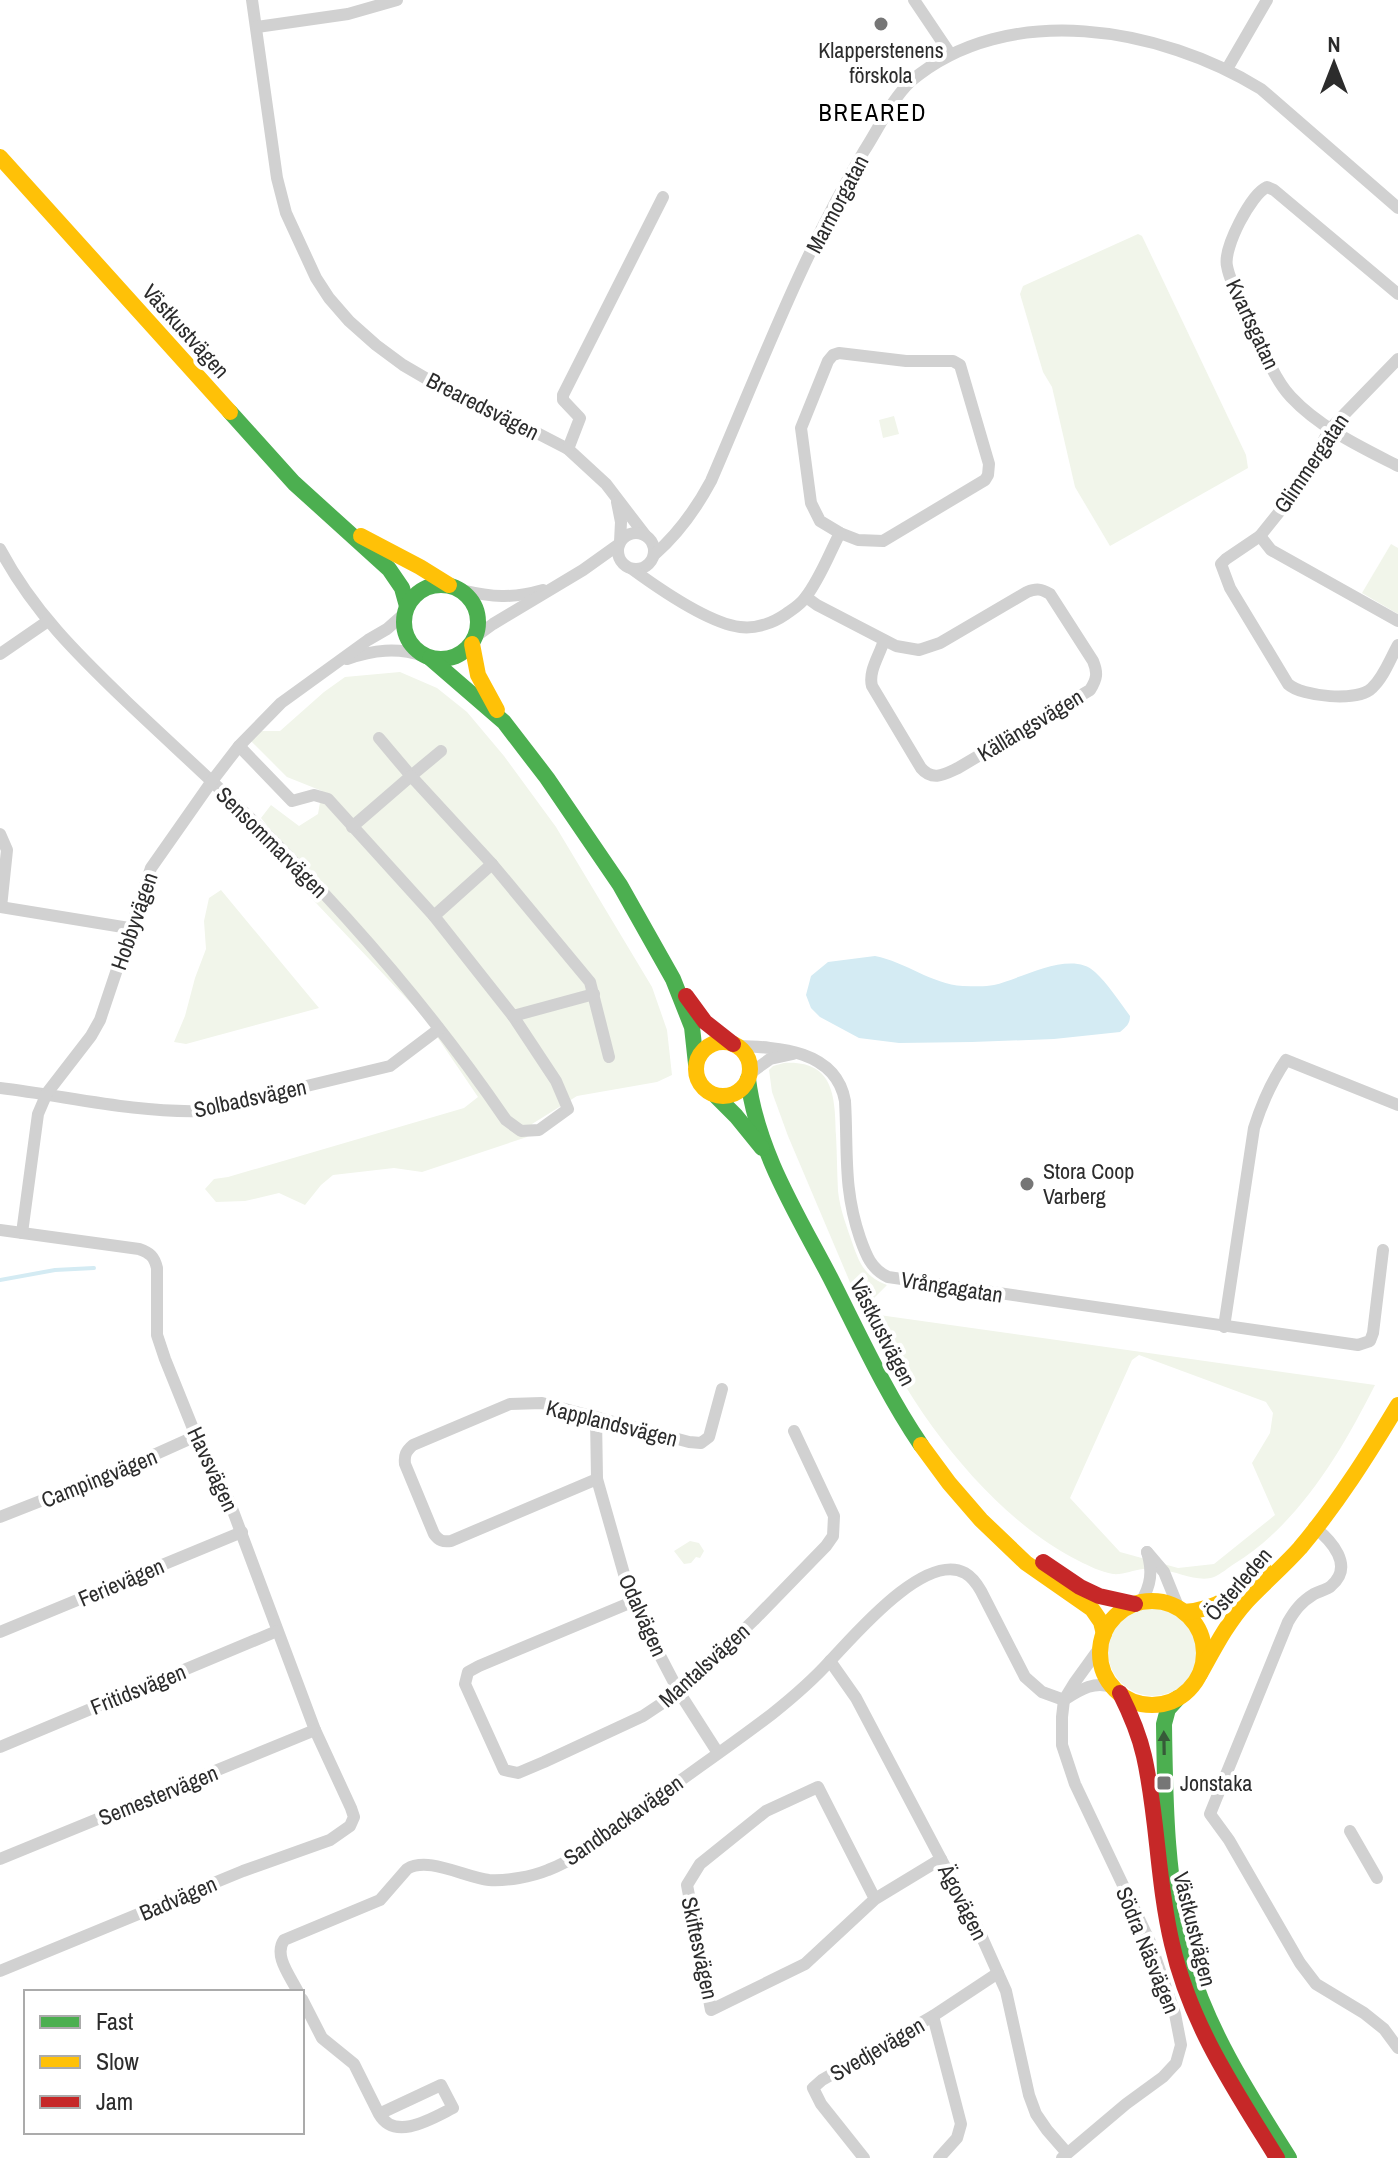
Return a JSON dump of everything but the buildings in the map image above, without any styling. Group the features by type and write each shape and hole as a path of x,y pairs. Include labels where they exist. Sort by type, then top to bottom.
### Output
{"street":[{"name":"Brearedsvägen","path":"252,0 277,178 286,213 316,278 329,298 349,321 403,365 463,400 487,407 568,449 606,484 646,536"},
{"path":"257,27 348,14 397,0"},
{"path":"914,0 949,52"},
{"path":"1227,69 1267,0"},
{"name":"Marmorgatan","path":"654,556 696,508 711,481 837,196 899,96 911,81 949,52 986,36 1029,27 1117,32 1189,52 1261,89 1398,208"},
{"name":"Västkustvägen","path":"0,157 294,483 389,569 402,588 406,610"},
{"name":"Kvartsgatan","path":"1330,429 1300,406 1283,387 1227,267 1227,252 1232,239 1255,198 1267,187 1398,294"},
{"path":"568,449 580,418 563,400 563,395 663,197"},
{"path":"839,353 893,360 957,362 962,367 989,464 985,480 883,541 866,542 840,533 820,521 813,510 801,436 804,418 828,361 839,353"},
{"name":"Glimmergatan","path":"1398,359 1330,429 1296,491 1260,536 1221,564 1230,588 1294,689 1310,694 1351,696 1366,693 1381,678 1398,645"},
{"path":"1330,429 1398,466"},
{"path":"616,499 621,522 618,556 628,567 687,606 741,627 760,626 798,606 806,597 840,533"},
{"name":"Västkustvägen","path":"345,529 456,588"},
{"path":"557,585 529,594 502,597 440,585 429,587 414,596 406,610 404,628 409,641 427,657 442,660 453,658 464,652 493,624 583,570 619,544 625,536 633,533 646,536 677,530"},
{"path":"646,536 653,545 655,572 664,591"},
{"name":"Glimmergatan","path":"1260,536 1271,550 1398,621"},
{"name":"Sensommarvägen","path":"0,549 16,578 75,652 282,849 362,934 422,1004 506,1120 521,1131 539,1130 568,1109 556,1081 513,1016"},
{"path":"583,570 609,563 644,567 654,556"},
{"path":"456,588 470,598 478,614 474,641"},
{"name":"Källängsvägen","path":"1043,590 1050,594 1098,672 1090,690 958,768 934,777 921,768 872,686 871,674 884,640 907,649 928,648 1027,592 1043,590"},
{"path":"806,597 884,640"},
{"name":"Hobbyvägen","path":"22,1233 38,1114 47,1093 100,1020 151,868 239,746 281,703 396,622 406,610"},
{"path":"0,654 48,621"},
{"name":"Västkustvägen","path":"474,641 478,675 504,722 547,778 620,885 673,979 705,1022 748,1059 751,1102 767,1154 893,1401 954,1492 1017,1556 1092,1609 1101,1622 1103,1640"},
{"name":"Hobbyvägen","path":"340,662 367,653 396,649 427,657"},
{"name":"Västkustvägen","path":"427,657 504,722"},
{"path":"379,738 492,864 590,982 609,1057"},
{"path":"239,746 292,801 314,795 328,799 434,916 513,1016 594,994"},
{"path":"352,827 441,751"},
{"path":"0,834 7,850 0,907 129,928"},
{"path":"434,916 492,864"},
{"name":"Västkustvägen","path":"673,979 692,1027 696,1074 700,1084 736,1116 767,1154"},
{"name":"Solbadsvägen","path":"0,1088 148,1109 202,1111 390,1066 439,1029"},
{"path":"696,1064 700,1055 711,1045 724,1042 735,1045"},
{"name":"Vrångagatan","path":"735,1045 775,1048 811,1057 834,1075 843,1094 851,1211 872,1265 888,1277 1358,1345 1370,1341 1373,1333 1383,1250"},
{"path":"716,1096 736,1093 749,1076 770,1059 800,1054"},
{"path":"1224,1327 1254,1128 1272,1080 1286,1060 1398,1105"},
{"name":"Havsvägen","path":"0,1230 139,1249 155,1258 157,1335 196,1436 242,1532 315,1730 353,1813 353,1822"},
{"name":"Kapplandsvägen","path":"597,1479 443,1542 434,1534 404,1456 413,1445 510,1404 542,1403 701,1443 709,1437 722,1389"},
{"name":"Österleden","path":"1200,1674 1226,1628 1246,1602 1299,1549 1343,1491 1398,1405"},
{"name":"Odalvägen","path":"596,1417 597,1479 632,1602 679,1692 718,1753"},
{"name":"Mantalsvägen","path":"632,1602 468,1672 465,1684 504,1770 518,1773 643,1716 679,1692 754,1620 833,1536 834,1516 794,1431"},
{"name":"Campingvägen","path":"0,1517 137,1463 196,1436"},
{"name":"Västkustvägen","path":"979,1518 1080,1587 1099,1596 1138,1603"},
{"path":"1314,1527 1335,1547 1341,1565 1339,1572 1331,1586 1301,1603 1294,1611 1210,1814 1229,1840 1300,1963 1316,1984 1364,2013 1384,2029 1398,2048"},
{"name":"Österleden","path":"1181,1610 1205,1611 1220,1604 1258,1575 1304,1531 1314,1527"},
{"name":"Ferievägen","path":"0,1632 242,1532"},
{"path":"1064,1700 1116,1615 1138,1603 1148,1590 1151,1577 1147,1552 1160,1565 1181,1610"},
{"name":"Sandbackavägen","path":"297,1990 280,1956 284,1940 380,1900 413,1865 426,1864 490,1880 549,1870 584,1850 774,1712 896,1596 939,1571 966,1573 981,1591 1025,1677 1042,1692 1064,1700"},
{"path":"1064,1700 1091,1685 1106,1685 1133,1701 1148,1704 1178,1698 1188,1690 1200,1674 1204,1657 1203,1640 1196,1624 1181,1610 1165,1602 1138,1603"},
{"name":"Fritidsvägen","path":"0,1747 277,1631"},
{"path":"1103,1640 1103,1669 1118,1691"},
{"name":"Ägovägen","path":"830,1661 856,1698 977,1928 1006,1991 1036,2114 1065,2156"},
{"name":"Västkustvägen","path":"1118,1691 1135,1724 1144,1755 1150,1786 1157,1869 1177,1965 1193,2013 1277,2158"},
{"name":"Västkustvägen","path":"1178,1698 1166,1714 1164,1739 1167,1837 1179,1923 1189,1964 1223,2046 1289,2158"},
{"name":"Södra Näsvägen","path":"1064,1700 1061,1732 1066,1761 1150,1942 1175,2014 1181,2045 1171,2070 1065,2156"},
{"name":"Semestervägen","path":"0,1859 315,1730"},
{"name":"Skiftesvägen","path":"875,1899 818,1787 766,1811 700,1864 687,1885 711,2010 805,1964 875,1899 941,1859"},
{"name":"Badvägen","path":"0,1971 243,1871 330,1840 353,1822"},
{"path":"1350,1831 1377,1878"},
{"name":"Svedjevägen","path":"864,2158 821,2104 813,2088 998,1973"},
{"path":"304,2003 322,2038 354,2064 379,2114 386,2122 412,2127 453,2108 441,2085 379,2114"},
{"name":"Svedjevägen","path":"933,2016 961,2124 957,2138 939,2158"}],"shaded area":[{"path":"1138,234 1142,236 1246,455 1248,468 1110,546 1075,487 1052,387 1043,372 1020,294 1023,286"},
{"path":"894,416 899,434 883,438 879,420"},
{"path":"1391,544 1398,548 1398,614 1362,593"},
{"path":"400,672 437,688 467,712 556,827 652,987 667,1030 672,1075 657,1082 577,1096 532,1124 527,1137 422,1172 394,1168 333,1175 305,1205 279,1193 245,1201 216,1202 205,1189 214,1179 464,1108 478,1097 423,1016 282,867 291,855 261,818 271,805 299,826 318,814 322,791 287,777 251,741 260,731 280,731 345,677"},
{"path":"221,890 319,1008 186,1044 174,1042 206,949 204,921 209,898"},
{"path":"784,1063 813,1068 828,1083 834,1107 842,1212 861,1264 869,1274 887,1285 873,1299 861,1298 852,1287 788,1136 772,1092 769,1070"},
{"path":"872,1314 1375,1385 1348,1436 1316,1485 1279,1529 1257,1548 1214,1577 1194,1578 1147,1569 1113,1574 1087,1565 1047,1542 985,1490 931,1425 888,1356 872,1322","holes":["1139,1355 1266,1402 1273,1413 1270,1433 1252,1463 1275,1515 1214,1564 1178,1568 1120,1552 1070,1498 1132,1360"]},
{"path":"690,1541 699,1543 704,1551 700,1558 684,1564 674,1551"},
{"path":"1153,1606 1170,1610 1185,1619 1194,1634 1198,1651 1194,1668 1185,1683 1170,1692 1153,1696 1136,1692 1121,1683 1112,1668 1108,1651 1112,1634 1121,1619 1136,1610"}],"water":[{"path":"875,956 940,981 963,986 994,985 1060,964 1085,966 1109,987 1130,1016 1129,1021 1120,1032 1054,1039 899,1043 859,1038 820,1017 811,1008 806,995 811,976 828,962"}],"waterway":[{"path":"0,1280 55,1270 94,1268"}],"traffic: fast":[{"path":"230,412 294,483 389,569 402,588 407,606"},
{"path":"434,585 448,585 462,591 472,601 478,622 476,636 462,653 448,659 434,659 420,653 410,643 404,629 404,615 410,601 420,591 434,585"},
{"path":"430,658 504,722 547,778 620,885 673,979 692,1027 696,1064"},
{"path":"748,1079 760,1131 780,1181 884,1384 921,1445"},
{"path":"716,1096 762,1148"},
{"path":"1178,1698 1168,1709 1164,1724 1168,1844 1181,1933 1207,2014 1245,2087 1289,2158"}],"traffic: slow":[{"path":"0,157 230,412"},
{"path":"361,536 449,585"},
{"path":"472,644 478,675 497,710"},
{"path":"723,1042 742,1050 750,1069 742,1088 723,1096 704,1088 696,1069 704,1050 723,1042"},
{"path":"1200,1674 1240,1609 1300,1548 1327,1514 1398,1405"},
{"path":"921,1445 981,1520 1026,1563 1092,1609 1101,1622 1104,1634"},
{"path":"1184,1612 1218,1604 1264,1569"},
{"path":"1152,1601 1172,1605 1189,1616 1200,1633 1204,1653 1200,1673 1189,1690 1172,1701 1152,1705 1132,1701 1115,1690 1104,1673 1100,1653 1104,1633 1115,1616 1132,1605 1152,1601"}],"traffic: jam":[{"path":"686,996 705,1022 733,1044"},
{"path":"1043,1562 1099,1596 1135,1604"},
{"path":"1120,1693 1144,1756 1167,1920 1180,1973 1216,2056 1277,2158"}],"place":[{"name":"Klapperstenens förskola","path":"881,24"},
{"name":"Stora Coop Varberg","path":"1027,1184"},
{"name":"Jonstaka","path":"1164,1783"}],"district":[{"name":"BREARED","path":"873,113"}]}
